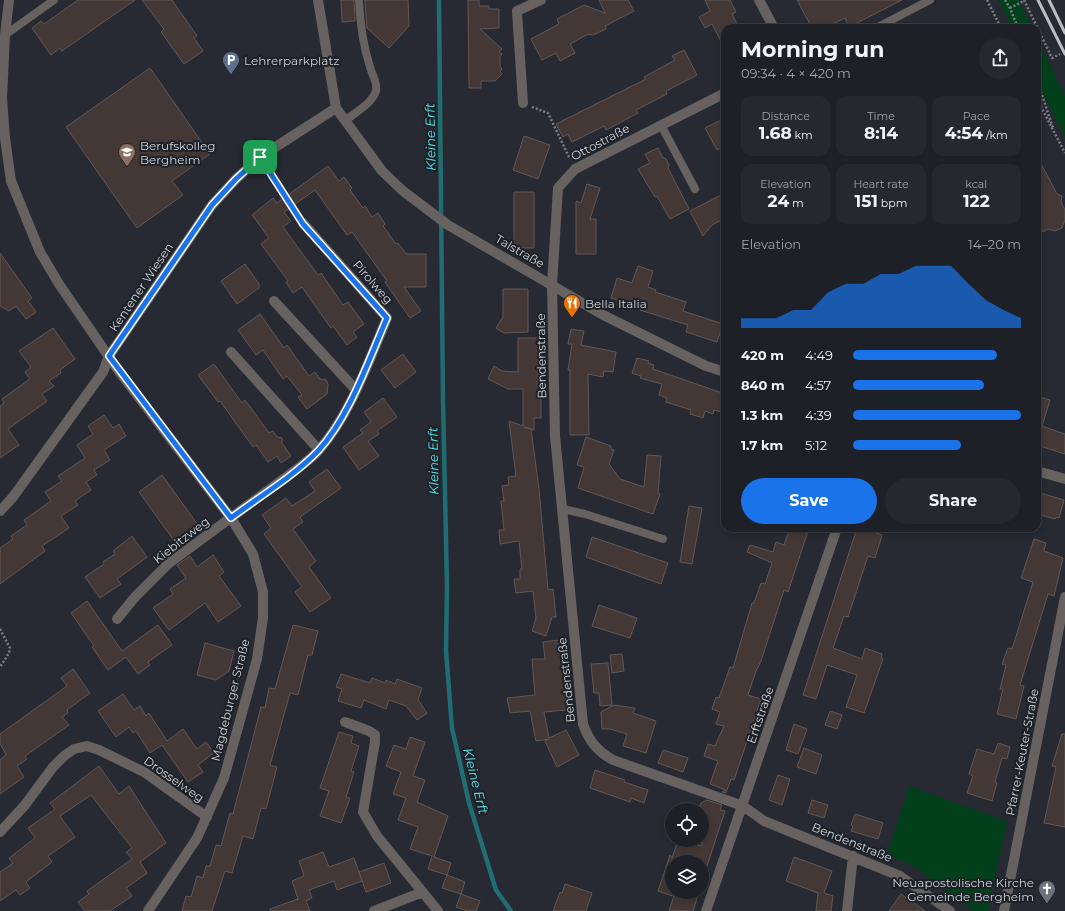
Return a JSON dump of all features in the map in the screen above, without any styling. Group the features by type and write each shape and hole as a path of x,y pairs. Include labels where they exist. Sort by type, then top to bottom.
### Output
{"street":[{"name":"Magdeburger Straße","path":"9,0 4,35 1,98 11,181 27,222 40,252 59,284 109,356 231,518 253,554 263,592 263,618 257,659 224,778 197,838 148,911"},
{"path":"318,0 336,108"},
{"path":"523,104 517,11 541,0"},
{"path":"759,0 772,24"},
{"name":"Ottostraße","path":"552,285 558,188 575,169 721,95"},
{"name":"Talstraße","path":"336,108 382,171 403,191 448,225 603,315 706,366 721,371"},
{"name":"Kentener Wiesen","path":"0,511 13,497 103,372 109,356 212,205 236,179 260,157 336,108"},
{"name":"Pirolweg","path":"231,518 301,466 319,450 338,423 356,390 387,318 303,224"},
{"name":"Bendenstraße","path":"552,285 555,436 583,724 588,738 600,753 612,760 743,806 764,821 900,876 950,911"},
{"path":"274,301 356,390"},
{"path":"231,352 319,450"},
{"path":"1041,472 1065,479"},
{"name":"Kiebitzweg","path":"117,619 135,597 168,564 231,518"},
{"name":"Erftstraße","path":"706,911 836,532"},
{"name":"Pfarrer-Keuter-Straße","path":"1004,911 1065,597"},
{"path":"345,722 369,731 375,735 364,812 377,836 438,911"},
{"name":"Drosselweg","path":"0,832 25,805 64,756 74,749 87,746 99,750 144,772 207,817"},
{"path":"847,911 853,856"},
{"path":"374,911 423,892"}],"lane":[{"path":"4,35 54,0"},
{"path":"345,121 372,99 376,91 376,84 360,27 359,0"},
{"path":"884,24 930,0"},
{"path":"661,125 695,189"},
{"path":"562,509 585,514 662,538"}],"path":[{"path":"987,0 999,24"},
{"path":"1005,0 1016,24"},
{"path":"1010,8 1024,1 1035,24"},
{"path":"1041,36 1052,58 1060,54"},
{"path":"1041,92 1056,136"},
{"path":"523,104 548,113 575,169"},
{"path":"1041,107 1065,153"},
{"path":"260,157 303,224"},
{"path":"0,629 10,648 9,653 0,667"}],"green space":[{"path":"998,0 1019,0 1030,24 1010,24"},
{"path":"1041,46 1065,96 1065,138 1041,89"},
{"path":"909,786 1007,821 988,911 973,911 915,867 887,855"}],"building":[{"path":"78,0 135,0 62,51 60,48 51,55 32,28 41,21 44,24"},
{"path":"142,0 172,0 197,36 194,38 203,51 184,64 161,32 164,29"},
{"path":"341,0 354,0 355,21 342,22"},
{"path":"365,0 408,0 409,26 389,48 367,28"},
{"path":"468,0 479,0 479,6 489,6 489,9 499,9 499,28 480,29 502,49 499,52 502,54 500,57 500,66 502,69 500,71 502,74 495,81 481,81 481,88 469,88"},
{"path":"599,0 628,0 634,11 605,26 606,29 593,35 588,34 570,44 575,53 560,61 556,53 542,60 531,39 559,24 557,19 584,5 605,13"},
{"path":"705,0 730,0 736,12 732,14 737,24 721,24 721,41 712,24 705,28 699,17 710,11"},
{"path":"797,0 902,0 855,24 848,24 845,18 833,24 810,24"},
{"path":"684,50 697,75 666,91 667,94 636,110 638,113 606,130 604,126 572,142 568,134 563,137 556,124 646,79 644,77 675,60 672,56"},
{"path":"150,68 210,154 172,181 183,195 137,228 66,127"},
{"path":"721,120 721,148 717,150 705,128"},
{"path":"524,136 550,145 538,179 513,170"},
{"path":"658,148 663,158 666,159 669,165 668,168 689,209 670,219 657,196 655,197 638,169 650,163 645,154"},
{"path":"1041,164 1057,194 1062,196 1061,202 1065,210 1065,220 1062,228 1055,231 1048,229 1043,232 1041,228"},
{"path":"328,166 339,181 344,177 352,188 350,190 363,208 365,206 372,217 378,213 385,224 383,226 396,244 398,243 406,254 426,254 426,287 404,287 421,311 410,318 385,282 387,281 352,232 347,235 315,190 284,212 291,221 283,227 318,275 321,273 343,305 348,302 364,324 353,332 357,337 347,345 333,326 331,328 302,287 293,293 286,282 288,281 261,244 269,238 252,215 273,198 277,203"},
{"path":"587,184 600,188 590,219 596,219 596,254 576,254 576,201 581,203"},
{"path":"514,192 534,192 534,248 514,248"},
{"path":"721,195 721,220 712,225 703,236 690,211"},
{"path":"0,253 32,298 28,301 36,312 26,319 16,306 9,311 0,306"},
{"path":"245,264 259,284 259,288 237,304 221,281"},
{"path":"638,266 653,271 648,287 656,290 655,292 686,302 683,311 721,323 721,330 717,342 686,332 688,325 640,310 641,307 611,298 617,278 632,283"},
{"path":"503,289 528,289 528,332 504,333 496,328 503,317"},
{"path":"260,314 284,348 287,345 309,376 315,372 320,379 326,380 328,384 327,394 307,409 298,397 302,395 287,376 283,379 263,350 256,355 238,330"},
{"path":"53,328 75,359 60,370 61,373 49,381 54,386 42,394 47,401 8,429 19,445 0,458 0,406 4,403 2,399 30,379 25,372 31,367 19,351"},
{"path":"571,329 584,331 581,345 616,352 613,372 604,371 603,377 588,374 589,435 570,435 570,370 568,370 572,344 568,344"},
{"path":"518,338 538,338 538,387 541,387 541,418 534,418 534,430 531,429 539,489 548,590 553,589 556,617 552,617 546,636 532,631 536,618 533,591 516,593 514,579 520,579 520,569 522,569 519,541 500,544 499,530 504,530 501,501 504,501 502,486 509,485 508,477 516,476 509,421 523,426 523,389 508,389 488,379 494,366 502,371 518,372"},
{"path":"403,354 416,372 395,388 381,370"},
{"path":"637,358 649,361 648,363 654,365 653,369 721,393 721,412 714,410 713,414 705,411 703,418 690,414 691,410 666,402 667,398 659,395 662,384 640,378 641,376 632,373"},
{"path":"214,364 242,403 245,400 269,433 273,431 277,437 282,438 282,443 291,456 281,463 277,456 268,462 256,445 253,447 220,401 218,402 198,375"},
{"path":"1041,397 1050,400 1042,426 1065,434 1065,454 1041,446"},
{"path":"383,398 397,417 377,431 379,434 368,441 379,456 359,470 343,447 363,433 360,430 371,422 364,412"},
{"path":"104,415 113,428 119,424 126,436 104,450 110,460 94,470 97,475 86,482 91,490 75,501 78,505 61,516 69,528 42,546 45,551 0,584 0,548 13,539 11,536 27,525 24,520 51,501 45,492 62,481 58,476 85,458 77,445 93,434 88,426"},
{"path":"586,437 611,446 611,449 614,450 609,464 620,479 644,487 647,455 661,456 658,493 660,494 653,514 578,488 584,467 577,465"},
{"path":"327,469 341,488 300,517 303,522 293,529 316,561 309,567 331,598 310,612 295,592 302,587 264,534 271,528 262,515 286,498 292,506 315,491 309,482"},
{"path":"162,475 198,525 175,542 139,492"},
{"path":"1041,493 1064,500 1059,518 1056,517 1055,519 1041,515"},
{"path":"689,506 702,508 692,564 680,562"},
{"path":"789,532 808,532 788,592 784,590 761,661 748,695 761,699 734,780 731,779 726,793 722,792 726,790 710,784 718,761 704,756 708,744 715,746 724,726 716,724 720,712 712,709 716,697 719,698 730,667 733,668 752,603 754,603 761,583 765,584 772,563 747,552 750,545 773,552 776,542 784,545"},
{"path":"856,532 876,532 882,535 875,558 868,556 848,617 844,616 833,648 862,659 865,648 882,654 881,658 883,659 864,713 846,707 857,675 827,665 816,699 803,695"},
{"path":"132,536 147,557 117,579 121,584 100,598 85,577 104,564 103,562 115,554 113,551"},
{"path":"592,537 668,563 661,584 586,557"},
{"path":"1034,539 1046,543 1044,551 1063,558 1054,596 1048,594 1020,685 1024,686 1016,719 997,714 1003,689 1000,689 1006,665 1002,664 1008,648 1012,649 1033,582 1021,578"},
{"path":"213,555 224,572 219,576 241,606 218,622 205,603 169,630 153,608 173,594 170,589 186,578 177,565 190,556 197,567"},
{"path":"87,601 122,651 158,625 172,645 148,662 150,665 138,674 126,657 108,670 92,647 94,646 71,613"},
{"path":"599,605 637,618 630,638 592,626"},
{"path":"293,625 318,631 312,655 308,655 298,695 290,693 270,765 277,767 266,809 261,808 253,839 243,836 232,873 225,871 212,911 182,911 186,896 191,897 197,876 203,878 206,866 210,866 216,845 221,846 230,813 233,814 261,707 265,708 269,688 275,689"},
{"path":"559,640 567,710 544,712 549,738 566,730 579,755 557,767 545,741 549,739 536,741 530,711 510,713 507,698 535,695 532,659 545,659 543,642"},
{"path":"205,643 234,651 229,671 216,680 197,675"},
{"path":"622,654 624,671 612,673 610,655"},
{"path":"608,663 612,705 600,706 599,693 594,693 591,664"},
{"path":"73,669 90,693 67,710 68,713 62,717 69,725 25,756 27,759 17,766 24,777 0,794 0,760 6,755 0,743 0,734 67,686 61,678"},
{"path":"341,674 370,683 372,678 385,683 386,680 395,684 397,679 422,688 418,700 427,713 417,720 406,706 389,700 386,709 364,700 361,708 338,701 342,689 336,687"},
{"path":"123,694 134,710 140,706 146,716 149,713 167,741 183,729 197,749 206,742 214,753 198,765 203,772 188,782 162,745 150,753 136,731 133,733 129,727 116,737 98,711"},
{"path":"614,705 635,708 633,713 656,721 646,753 623,746 627,734 610,729 602,729 601,712"},
{"path":"830,711 842,715 837,729 825,725"},
{"path":"794,724 807,729 798,754 786,750"},
{"path":"339,732 353,736 351,743 359,746 351,771 354,772 346,797 350,798 341,823 320,816 329,791 320,788"},
{"path":"1062,734 1065,734 1065,827 1044,823 1056,767 1052,766"},
{"path":"410,737 425,742 413,776 425,780 417,802 448,816 434,857 451,863 447,875 428,869 432,856 410,849 418,827 398,820 406,798 393,794 401,772 386,766 394,745 406,749"},
{"path":"998,743 1010,747 1007,759 1002,758 995,782 997,783 992,801 967,793 973,776 969,774 977,749 994,754"},
{"path":"804,748 822,755 816,774 797,767"},
{"path":"663,750 688,758 683,772 658,763"},
{"path":"99,766 119,794 129,786 166,843 140,862 147,873 126,888 132,896 110,911 85,911 78,902 89,894 87,891 132,859 126,852 132,848 91,795 60,816 75,837 48,856 52,862 26,882 30,888 20,895 16,890 0,901 0,872 13,863 9,858 35,838 28,828 55,809 50,803"},
{"path":"595,770 625,780 624,782 648,790 644,803 631,798 630,802 590,788"},
{"path":"778,775 790,779 782,805 769,800"},
{"path":"707,800 722,805 720,810 725,811 709,860 709,855 673,855 676,847 709,847 709,803 701,803"},
{"path":"812,800 828,805 824,818 808,813"},
{"path":"855,814 883,823 878,839 851,831 853,826 851,825"},
{"path":"323,852 329,867 354,858 362,881 337,890 334,881 309,890 312,898 306,901 310,911 270,911 270,909 298,899 292,881 304,876 299,861"},
{"path":"794,857 832,871 824,893 833,896 831,911 816,911 818,893 786,881"},
{"path":"384,863 391,883 366,892 359,872"},
{"path":"665,870 665,894 658,891"},
{"path":"447,875 465,882 461,894 442,888"},
{"path":"565,884 592,893 586,911 553,911 560,892 562,893"},
{"path":"461,894 480,901 476,911 468,911 456,907"},
{"path":"901,894 925,911 889,911"},
{"path":"673,899 697,899 693,911 669,911"}],"waterway":[{"name":"Kleine Erft","path":"439,0 443,401 447,586 446,651 452,728 469,803 496,890 511,911"}],"railway":[{"path":"1038,0 1065,54"},
{"path":"1049,0 1065,33"}],"place":[{"name":"Lehrerparkplatz","path":"231,75"},
{"name":"Berufskolleg Bergheim","path":"127,167"},
{"name":"Bella Italia","path":"572,318"},
{"name":"Neuapostolische Kirche Gemeinde Bergheim","path":"1047,904"}],"route":[{"path":"260,157 303,224 387,318 356,390 338,423 319,450 301,466 231,518 118,370 109,356 212,205 236,179 260,157"}]}
